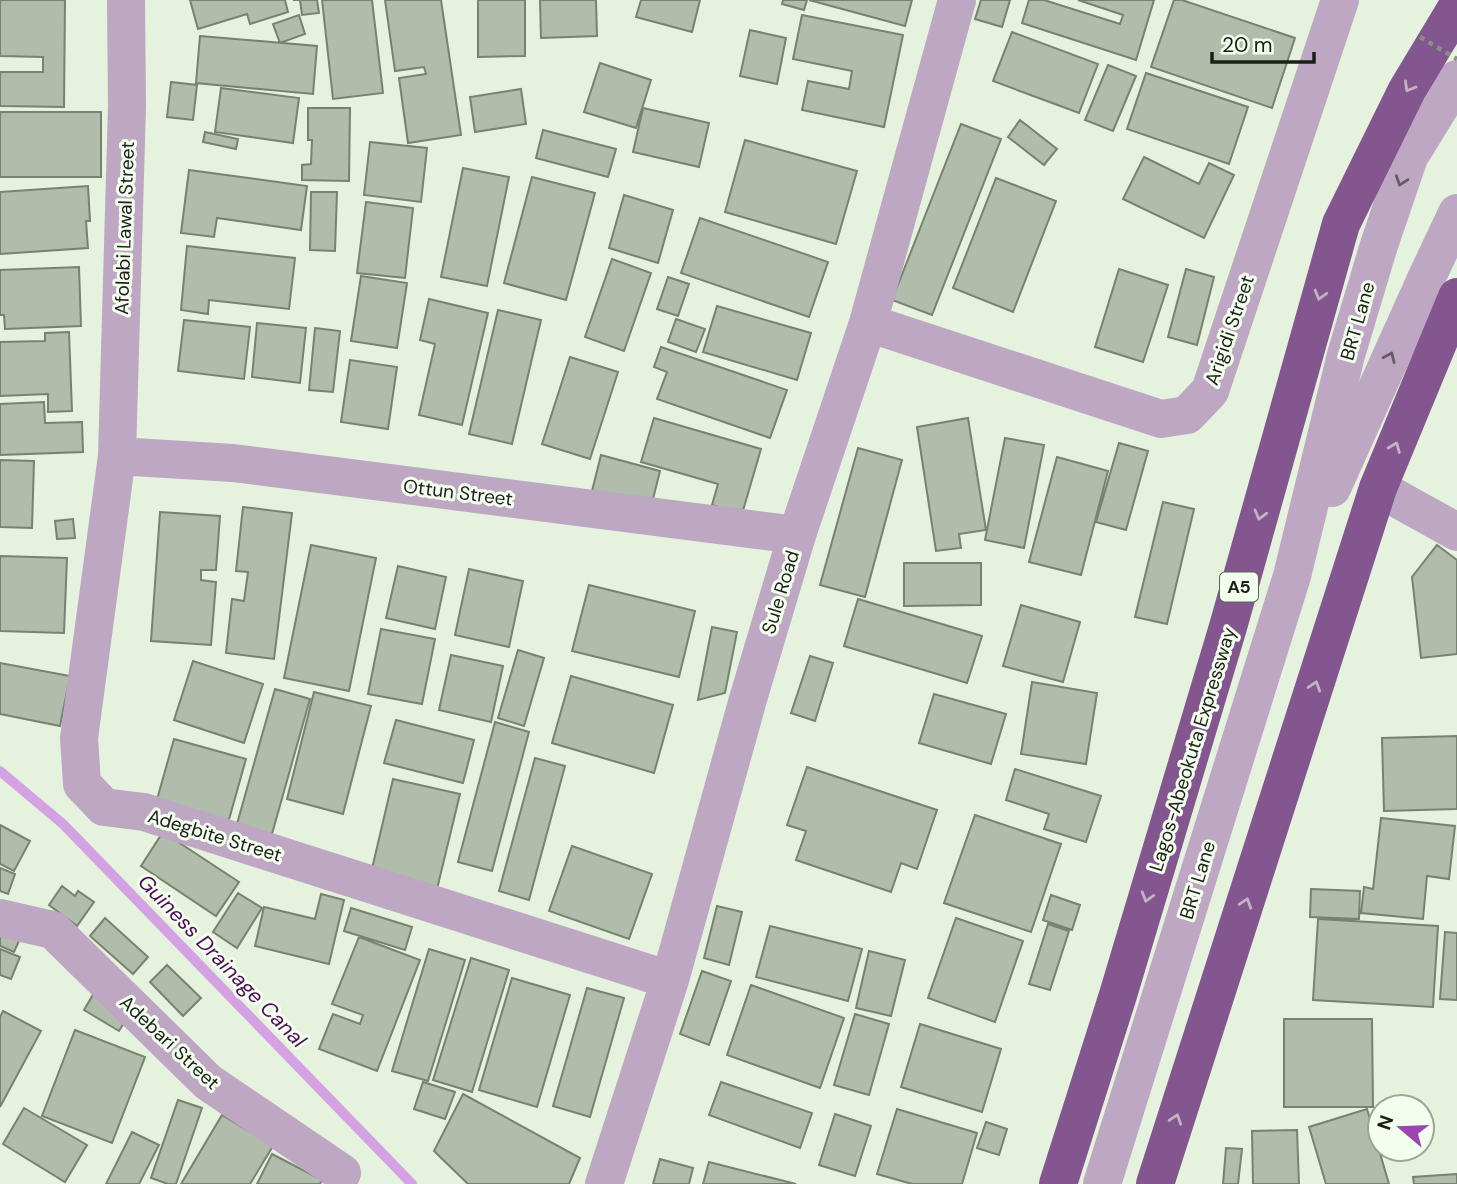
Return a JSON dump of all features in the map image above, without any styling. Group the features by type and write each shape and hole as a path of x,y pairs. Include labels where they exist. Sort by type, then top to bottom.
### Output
{"highway":[{"name":"Lagos-Abeokuta Expressway","path":"1058,1184 1122,982 1224,640 1341,224 1407,90 1457,7"},
{"path":"1155,1184 1378,488 1457,298"}],"street":[{"name":"Afolabi Lawal Street","path":"117,456 127,106 126,0"},
{"name":"Sule Road","path":"604,1184 670,979 744,713 797,536 868,323 957,0"},
{"name":"Arigidi Street","path":"868,323 1161,419 1186,415 1210,391 1340,0"},
{"name":"BRT Lane","path":"1102,1184 1292,576 1346,355 1379,246 1409,157 1457,79"},
{"name":"BRT Lane","path":"1292,576 1457,213"},
{"name":"Ottun Street","path":"117,456 233,463 797,536"},
{"name":"Adegbite Street","path":"117,456 79,738 82,784 104,807 144,812 670,979"},
{"path":"1378,488 1457,531"},
{"name":"Adebari Street","path":"0,918 53,930 208,1082 342,1173"}],"path":[{"path":"1420,37 1457,59"}],"building":[{"path":"0,0 65,0 64,107 0,106 0,72 43,72 43,57 0,56"},
{"path":"190,0 285,0 288,12 250,24 247,14 198,29"},
{"path":"300,0 317,0 319,13 302,15"},
{"path":"322,0 372,0 383,93 333,99"},
{"path":"385,0 441,0 461,135 408,143 399,78 426,74 424,67 395,71"},
{"path":"478,0 525,0 525,56 478,57"},
{"path":"540,0 596,0 597,36 541,38"},
{"path":"641,0 700,0 692,32 636,17"},
{"path":"783,0 807,0 804,10 782,4"},
{"path":"809,0 912,0 905,26"},
{"path":"981,0 1010,0 1002,27 975,19"},
{"path":"1029,0 1044,0 1120,24 1123,15 1078,0 1154,0 1136,60 1022,23"},
{"path":"1174,0 1182,0 1295,38 1272,108 1151,67"},
{"path":"299,15 305,34 280,43 273,24"},
{"path":"802,15 903,35 884,127 802,110 808,81 849,89 852,71 793,59"},
{"path":"750,30 786,38 777,84 740,76"},
{"path":"1012,32 1098,64 1079,113 993,81"},
{"path":"200,36 317,46 313,94 196,83"},
{"path":"600,63 651,80 636,128 584,112"},
{"path":"1108,65 1136,76 1113,131 1085,120"},
{"path":"1146,73 1248,107 1229,164 1127,129"},
{"path":"171,82 197,85 193,120 167,117"},
{"path":"221,88 299,98 293,143 215,132"},
{"path":"521,89 526,124 475,132 470,97"},
{"path":"308,108 350,108 349,181 302,180 302,165 311,164 312,140 308,140"},
{"path":"643,108 709,123 699,167 633,152"},
{"path":"0,112 101,112 101,177 0,177"},
{"path":"1020,120 1057,149 1044,165 1008,137"},
{"path":"961,124 1001,139 932,315 892,300"},
{"path":"543,130 616,149 608,177 536,158"},
{"path":"205,132 238,139 236,149 203,142"},
{"path":"745,140 857,171 836,244 725,212"},
{"path":"370,142 427,148 421,202 364,195"},
{"path":"1144,157 1199,184 1209,163 1234,175 1204,238 1123,199"},
{"path":"463,168 509,177 487,286 441,277"},
{"path":"189,170 307,186 301,230 217,218 214,237 181,233"},
{"path":"532,177 595,193 566,300 504,283"},
{"path":"996,178 1056,201 1013,312 953,288"},
{"path":"88,186 88,248 0,254 0,192"},
{"path":"311,192 337,192 335,251 310,250"},
{"path":"624,195 673,210 658,263 609,248"},
{"path":"366,202 413,208 405,278 357,273"},
{"path":"700,218 828,262 809,317 681,273"},
{"path":"187,246 295,258 289,309 209,300 208,314 181,310"},
{"path":"612,259 651,273 624,351 585,337"},
{"path":"79,267 81,326 5,329 4,315 0,315 0,270"},
{"path":"1119,269 1168,285 1143,362 1095,347"},
{"path":"1186,269 1214,277 1197,345 1168,337"},
{"path":"361,276 407,283 397,348 351,341"},
{"path":"668,277 689,284 678,316 657,309"},
{"path":"429,299 488,313 462,425 419,415 435,344 420,340"},
{"path":"717,306 811,333 797,380 703,352"},
{"path":"498,310 541,320 512,444 469,434"},
{"path":"676,319 705,329 696,352 668,342"},
{"path":"184,320 250,327 244,379 178,371"},
{"path":"257,323 306,328 300,383 252,377"},
{"path":"315,328 340,331 333,392 309,390"},
{"path":"69,332 72,411 48,412 48,394 0,396 0,342 45,341 45,333"},
{"path":"661,347 787,390 770,438 657,399 667,372 654,367"},
{"path":"570,357 618,372 590,459 542,444"},
{"path":"350,360 397,367 388,429 341,422"},
{"path":"44,402 45,423 82,422 83,452 0,455 0,404"},
{"path":"654,418 761,449 742,514 712,505 718,484 641,462"},
{"path":"968,418 986,530 959,534 961,548 936,551 917,427"},
{"path":"1005,438 1044,445 1024,548 985,540"},
{"path":"1119,443 1148,451 1126,530 1096,522"},
{"path":"858,448 902,460 865,597 820,585"},
{"path":"601,455 660,471 650,511 591,495"},
{"path":"1057,457 1108,471 1081,575 1029,562"},
{"path":"0,460 34,461 32,528 0,527"},
{"path":"1163,502 1194,509 1167,624 1135,617"},
{"path":"243,507 292,513 274,659 226,653 232,599 244,601 248,572 236,571"},
{"path":"160,512 220,516 216,570 201,570 201,580 216,582 211,645 151,641"},
{"path":"73,519 75,538 57,539 55,521"},
{"path":"311,545 376,558 349,691 284,678"},
{"path":"1437,545 1457,560 1457,654 1421,658 1412,577"},
{"path":"0,556 67,558 64,633 0,631"},
{"path":"904,563 981,563 981,605 904,606"},
{"path":"398,566 446,577 435,629 386,618"},
{"path":"469,569 523,581 509,647 455,635"},
{"path":"589,585 695,611 679,677 572,651"},
{"path":"858,599 982,636 967,683 844,646"},
{"path":"1021,605 1080,622 1063,682 1003,666"},
{"path":"712,627 737,632 725,693 698,700"},
{"path":"381,629 435,639 422,704 368,694"},
{"path":"518,650 544,658 524,726 498,718"},
{"path":"451,655 503,666 491,722 439,710"},
{"path":"810,656 833,663 815,721 791,713"},
{"path":"193,661 263,684 244,743 174,720"},
{"path":"0,663 70,676 60,726 0,714"},
{"path":"571,676 673,705 654,773 552,743"},
{"path":"1032,682 1097,693 1086,764 1021,754"},
{"path":"275,689 310,699 270,841 235,831"},
{"path":"314,692 371,706 343,814 287,799"},
{"path":"934,694 1006,714 991,764 919,743"},
{"path":"396,720 474,740 463,783 384,763"},
{"path":"495,722 529,732 492,871 458,862"},
{"path":"1457,736 1457,809 1384,811 1382,738"},
{"path":"174,739 246,759 228,823 156,803"},
{"path":"535,758 565,766 529,900 499,891"},
{"path":"807,767 937,810 917,869 901,863 891,892 796,860 806,831 787,825"},
{"path":"1015,769 1101,796 1086,842 1044,829 1049,814 1006,800"},
{"path":"393,779 460,794 437,889 371,873"},
{"path":"975,815 1061,844 1031,932 944,903"},
{"path":"1381,818 1455,826 1449,879 1427,876 1423,919 1361,913 1364,887 1373,889"},
{"path":"0,825 30,841 14,871 0,864"},
{"path":"163,832 239,882 216,916 141,866"},
{"path":"572,846 652,874 629,939 549,911"},
{"path":"0,868 15,874 8,894 0,891"},
{"path":"62,886 75,896 78,891 94,902 77,926 49,905"},
{"path":"1311,889 1360,891 1359,919 1310,917"},
{"path":"238,893 262,908 237,948 213,932"},
{"path":"321,894 344,900 329,964 255,946 264,907 315,919"},
{"path":"1051,895 1080,905 1072,930 1043,920"},
{"path":"717,906 742,912 729,965 704,958"},
{"path":"351,908 412,927 405,950 344,931"},
{"path":"105,918 148,957 133,974 90,936"},
{"path":"956,918 1023,941 995,1022 928,998"},
{"path":"1318,919 1438,926 1433,1007 1313,1000"},
{"path":"7,923 24,930 14,952 0,946 0,938"},
{"path":"1048,924 1069,931 1050,990 1029,984"},
{"path":"770,926 862,949 848,1001 756,977"},
{"path":"1445,932 1457,933 1457,1000 1440,999"},
{"path":"359,937 420,960 377,1071 319,1049 333,1014 360,1024 363,1015 332,1004"},
{"path":"0,949 20,957 11,979 0,975"},
{"path":"429,949 465,960 428,1081 392,1071"},
{"path":"869,951 905,960 891,1016 856,1008"},
{"path":"471,958 509,970 472,1092 433,1080"},
{"path":"167,965 201,998 183,1016 150,982"},
{"path":"702,971 731,981 709,1045 680,1034"},
{"path":"512,978 570,995 537,1107 479,1090"},
{"path":"751,985 844,1018 820,1088 727,1055"},
{"path":"587,988 624,998 590,1117 553,1106"},
{"path":"94,993 129,1015 119,1031 84,1010"},
{"path":"3,1011 41,1031 0,1107 0,1017"},
{"path":"855,1014 889,1024 869,1095 834,1085"},
{"path":"1284,1019 1372,1019 1373,1093 1366,1093 1366,1107 1284,1107"},
{"path":"920,1024 1001,1049 982,1112 901,1087"},
{"path":"75,1030 145,1057 112,1143 42,1116"},
{"path":"423,1082 455,1092 445,1119 414,1109"},
{"path":"721,1082 812,1113 800,1148 709,1115"},
{"path":"463,1094 580,1158 569,1184 468,1184 434,1151"},
{"path":"178,1100 202,1108 176,1184 168,1184 151,1178"},
{"path":"24,1108 87,1145 65,1182 3,1144"},
{"path":"897,1109 977,1133 962,1184 912,1184 877,1174"},
{"path":"1366,1109 1366,1163 1383,1163 1389,1184 1326,1184 1309,1127"},
{"path":"835,1114 871,1126 855,1176 819,1165"},
{"path":"222,1115 273,1146 250,1184 181,1184"},
{"path":"986,1122 1007,1129 999,1155 977,1148"},
{"path":"1297,1130 1299,1184 1253,1184 1252,1131"},
{"path":"132,1132 159,1145 139,1184 106,1184"},
{"path":"1226,1148 1242,1149 1238,1184 1223,1184"},
{"path":"272,1154 322,1180 320,1184 257,1184"},
{"path":"660,1159 693,1168 689,1184 653,1184"},
{"path":"709,1162 796,1184 703,1184"},
{"path":"1457,1174 1457,1184 1414,1184 1413,1177"}],"waterway":[{"name":"Guiness Drainage Canal","path":"0,771 63,824 412,1184"}]}
